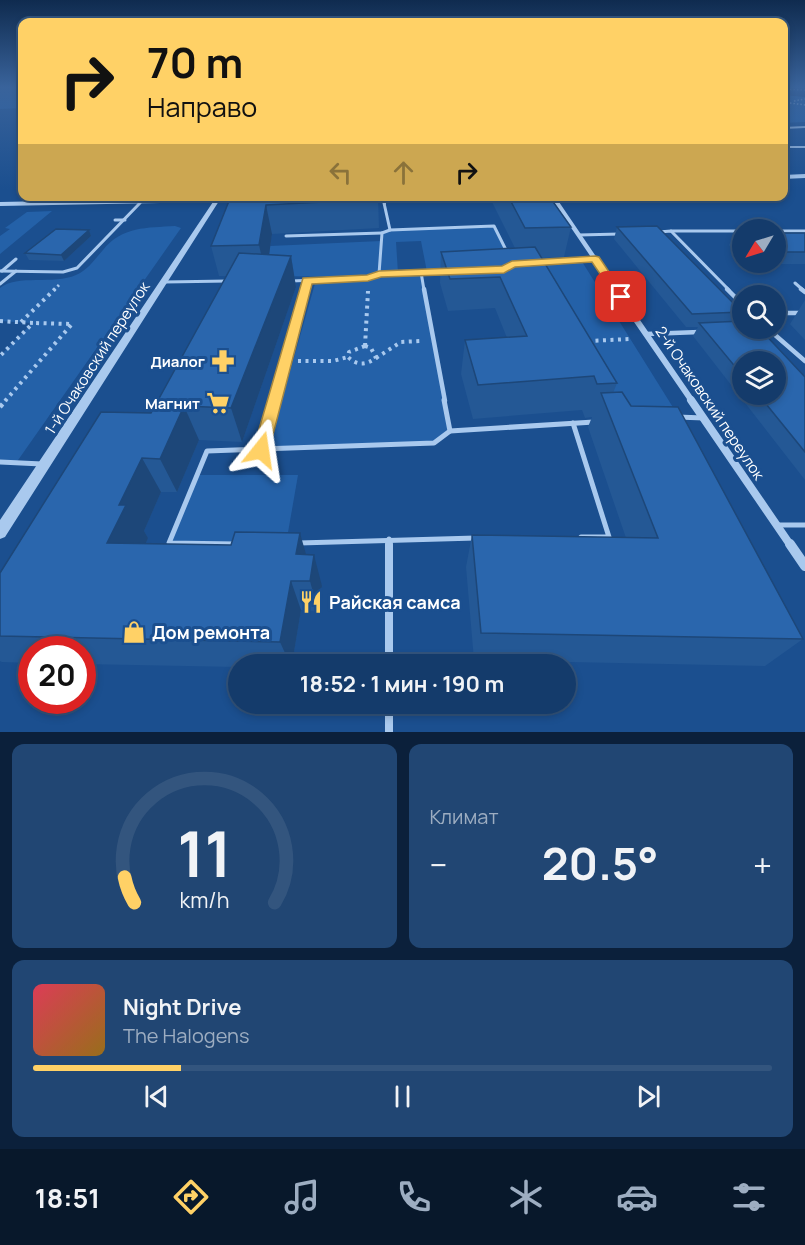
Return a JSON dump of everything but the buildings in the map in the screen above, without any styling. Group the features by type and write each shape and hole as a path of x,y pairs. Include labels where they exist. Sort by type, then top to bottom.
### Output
{"street":[{"path":"788,177 805,176"},
{"path":"0,204 151,201"},
{"name":"1-й Очаковский переулок","path":"0,532 216,201"},
{"name":"2-й Очаковский переулок","path":"555,201 805,566"}],"lane":[{"path":"788,128 805,127"},
{"path":"788,147 805,147"},
{"path":"384,201 390,230"},
{"path":"1,271 63,272 77,268 140,203"},
{"path":"115,220 124,220"},
{"path":"286,236 494,226 512,264"},
{"path":"671,231 732,294"},
{"path":"648,232 732,231"},
{"path":"786,231 805,231"},
{"path":"379,274 382,233"},
{"path":"579,235 625,233"},
{"path":"1,271 16,259"},
{"path":"535,262 595,259"},
{"path":"0,284 16,271"},
{"path":"283,281 368,278 379,274 449,271"},
{"path":"421,273 450,431"},
{"path":"261,450 307,280"},
{"path":"165,282 237,281"},
{"path":"795,283 805,292"},
{"path":"786,313 805,313"},
{"path":"648,336 704,331"},
{"path":"780,339 805,361"},
{"path":"668,417 704,418"},
{"path":"239,544 169,543 207,451 434,443 450,431 605,422"},
{"path":"573,423 609,537 574,537"},
{"path":"0,462 45,464"},
{"path":"777,525 805,525"},
{"path":"286,544 389,539 482,538"},
{"path":"389,539 389,654"},
{"path":"389,714 389,732"}],"path":[{"path":"21,322 77,268"},
{"path":"365,346 368,278"},
{"path":"0,321 72,324 0,407"},
{"path":"0,356 33,323"},
{"path":"585,341 648,336"},
{"path":"348,357 352,362 360,364 370,362 401,342 434,341"},
{"path":"348,357 349,352 365,346 371,348 376,358"},
{"path":"285,361 333,361 348,357"}],"shaded area":[{"path":"788,120 805,120 805,122 788,123"},
{"path":"52,211 0,254 0,236 10,229 5,228 27,212"},
{"path":"175,226 181,228 16,463 0,462 0,356 32,323 0,321 0,288 16,281 67,278 76,275 88,267 118,236 136,230"},
{"path":"494,226 512,264 581,260 679,417 605,421 529,278 427,272 421,241 396,242 398,273 421,272 450,431 434,443 268,449 316,280 364,277 266,276 270,246 381,241 382,233 390,230"},
{"path":"197,475 298,475 286,544 169,543"}],"place":[{"name":"Диалог","path":"223,361"},
{"name":"Магнит","path":"218,403"},
{"name":"Райская самса","path":"311,602"},
{"name":"Дом ремонта","path":"134,632"}],"route":[{"path":"261,450 307,280 368,278 379,274 504,269 512,264 595,259 621,297"}]}
